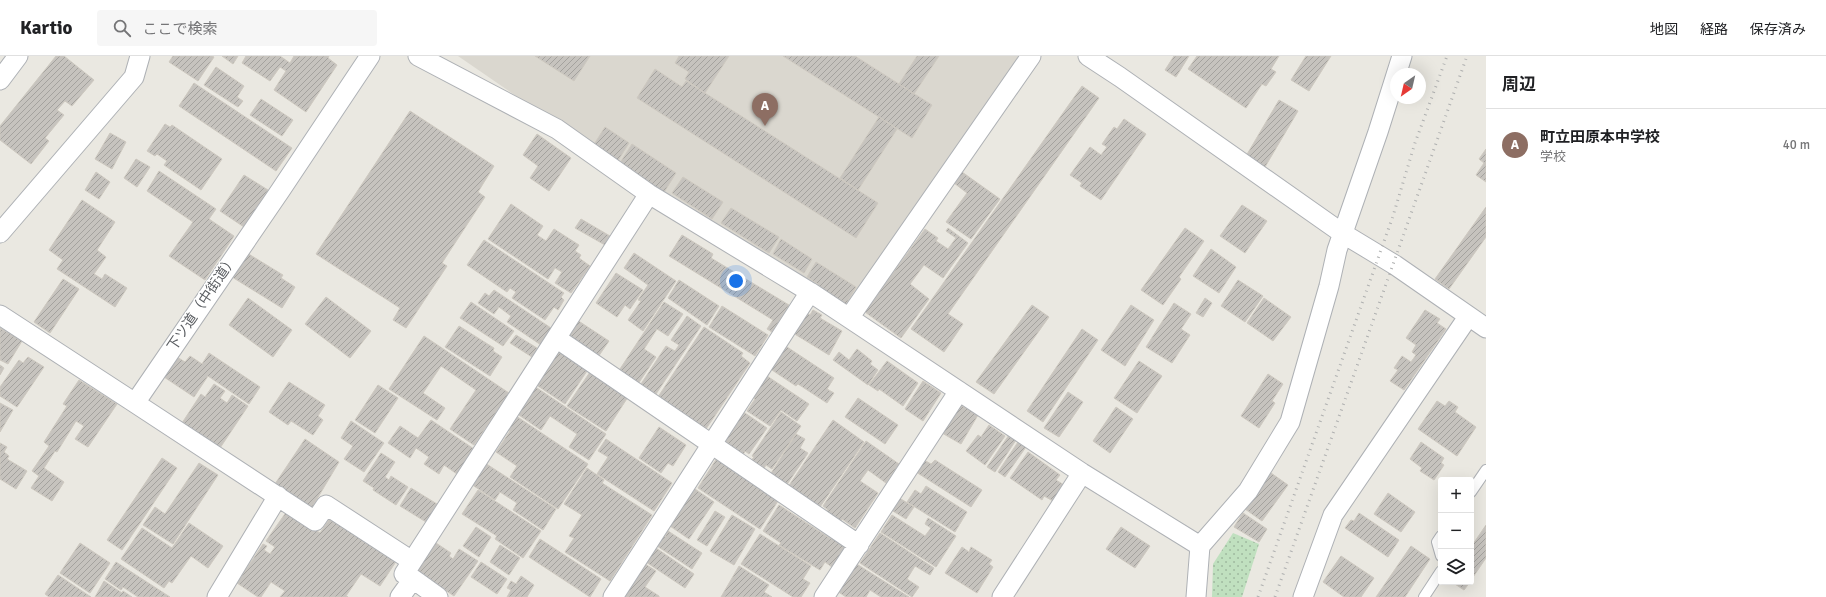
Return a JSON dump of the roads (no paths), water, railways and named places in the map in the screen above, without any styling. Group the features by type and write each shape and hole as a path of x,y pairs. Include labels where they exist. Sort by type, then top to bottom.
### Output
{"street":[{"path":"0,80 18,56"},
{"path":"0,234 134,77 140,56"},
{"path":"418,56 440,61 556,129 649,194 810,292 1082,473 1200,546"},
{"path":"849,318 1031,56"},
{"path":"1088,56 1120,76 1342,234 1395,265 1486,328"},
{"path":"1196,597 1200,546 1248,491 1290,422 1329,286 1337,250 1378,132 1402,56"},
{"name":"下ツ道（中街道）","path":"135,403 368,59"},
{"path":"400,597 412,570 556,338 649,194"},
{"path":"613,597 810,292"},
{"path":"0,315 315,521 326,505 412,570 438,597"},
{"path":"1303,597 1333,515 1468,316"},
{"path":"556,338 859,545"},
{"path":"824,597 959,391"},
{"path":"1002,597 1082,473"},
{"path":"217,597 278,496"}],"lane":[{"path":"1474,488 1486,470"},
{"path":"1424,597 1438,576"}],"railway":[{"path":"1258,597 1393,216 1415,143 1447,56"},
{"path":"1275,597 1467,56"}],"place":[{"name":"町立田原本中学校","path":"765,126"}]}
